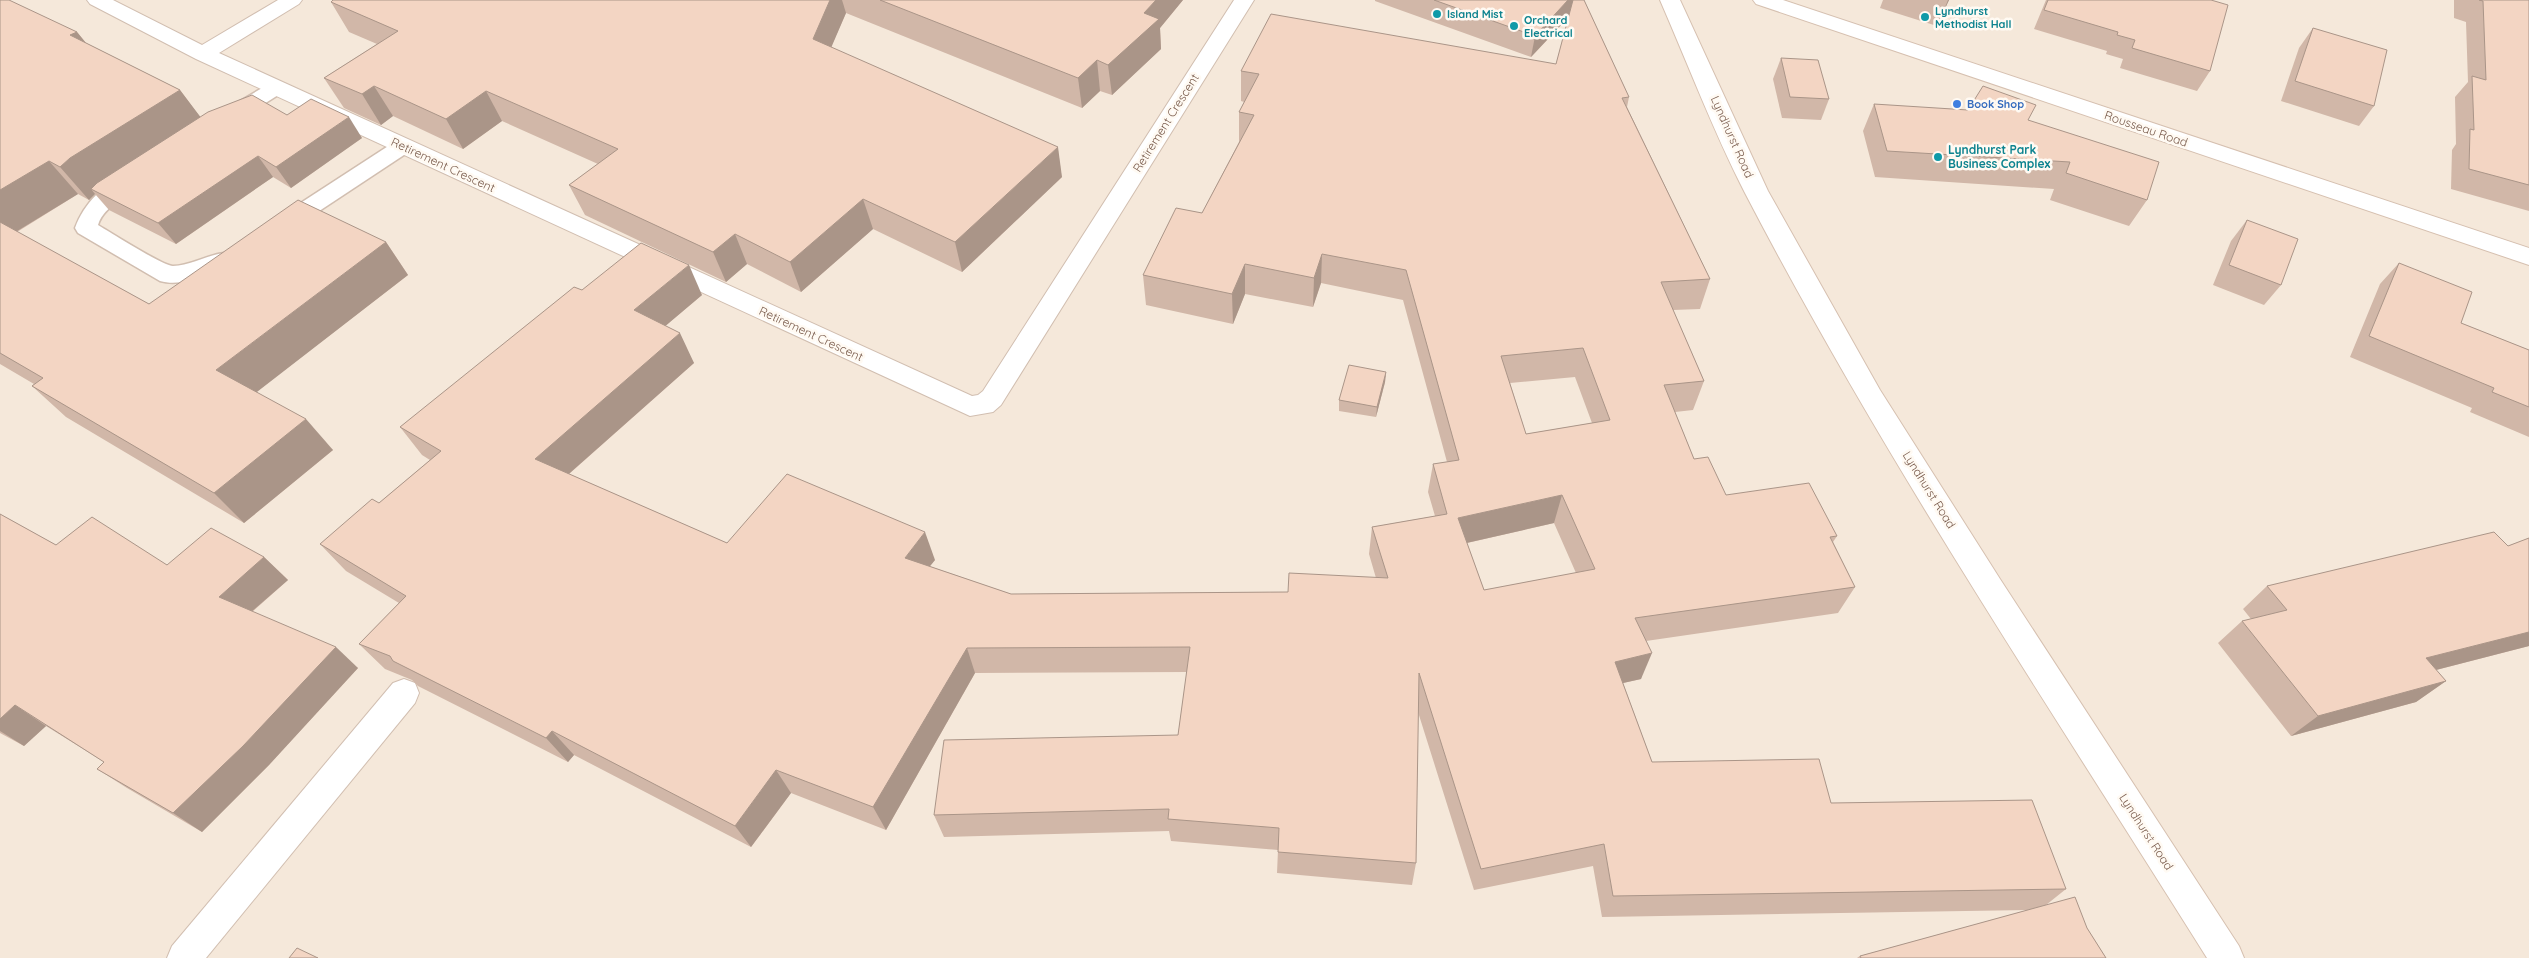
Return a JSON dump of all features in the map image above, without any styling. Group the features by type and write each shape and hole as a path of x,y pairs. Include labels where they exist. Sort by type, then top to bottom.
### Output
{"street":[{"name":"Retirement Crescent","path":"97,0 203,54 276,88 970,406 984,405 992,398 1244,0"},
{"path":"203,54 292,0"},
{"name":"Lyndhurst Road","path":"1670,0 1756,191 1871,397 1990,588 2228,958"},
{"name":"Rousseau Road","path":"1763,0 2529,257"},
{"path":"184,958 404,693"}],"lane":[{"path":"214,126 276,88"},
{"path":"269,233 403,146"},
{"path":"148,170 107,197 90,214 86,228 168,274 198,270 228,260 244,249"}],"shaded area":[{"path":"0,0 2529,0 2529,958 0,958"}],"building":[{"path":"0,0 9,0 77,32 70,35 180,90 70,158 60,167 49,161 0,190"},
{"path":"333,0 830,0 813,39 1058,147 955,242 863,199 790,262 735,234 713,252 569,185 618,149 486,91 446,119 374,86 362,94 324,78 398,31 331,2"},
{"path":"880,0 1156,0 1144,13 1159,19 1108,65 1097,60 1078,78"},
{"path":"1434,0 1568,0 1535,36"},
{"path":"1573,0 1584,0 1629,97 1622,98 1710,279 1661,282 1704,381 1664,385 1694,459 1708,457 1726,495 1809,483 1837,536 1830,537 1855,587 1635,618 1652,653 1615,662 1652,762 1819,759 1831,803 2032,800 2066,889 1613,896 1604,844 1481,869 1419,673 1416,863 1278,852 1279,828 1168,819 1169,809 934,815 944,740 1178,735 1190,647 967,648 873,807 776,770 735,826 552,731 546,738 393,661 390,656 359,644 406,596 320,544 372,499 379,503 441,451 400,427 574,287 582,290 641,243 689,265 634,310 680,333 535,459 727,543 787,474 925,532 905,558 1011,594 1288,592 1289,573 1388,578 1372,527 1447,514 1433,464 1459,460 1406,270 1322,254 1314,278 1245,264 1232,294 1143,275 1176,208 1202,213 1254,115 1239,112 1259,74 1241,71 1271,14 1556,64","holes":["1583,348 1610,420 1526,434 1501,356","1562,495 1595,569 1484,590 1458,518"]},
{"path":"2048,0 2211,0 2228,5 2210,71 2132,48 2135,40 2117,35 2118,32 2044,10"},
{"path":"2479,0 2529,0 2529,185 2469,169 2470,129 2474,130 2472,76 2486,80 2483,1"},
{"path":"2313,28 2387,50 2374,106 2295,81"},
{"path":"1781,58 1818,60 1829,99 1790,97"},
{"path":"1983,86 2036,105 2028,120 2159,162 2147,200 2066,173 2070,162 1887,151 1874,104 1968,110"},
{"path":"252,95 287,115 311,99 349,117 276,167 258,156 158,223 91,189 97,183 208,112"},
{"path":"298,200 386,242 216,370 306,419 214,493 32,386 43,378 0,353 0,222 149,304"},
{"path":"2247,220 2298,239 2281,285 2229,265"},
{"path":"2399,263 2472,292 2461,323 2529,350 2529,407 2492,392 2494,388 2369,336"},
{"path":"1349,365 1386,372 1377,407 1339,400"},
{"path":"0,514 56,545 92,517 167,565 211,528 264,557 219,597 336,647 243,746 173,813 97,769 104,762 15,705 0,719"},
{"path":"2494,532 2508,546 2529,538 2529,632 2426,658 2446,681 2318,716 2242,621 2287,610 2267,586"},
{"path":"2075,897 2087,928 2106,958 1861,958 1860,956"},
{"path":"297,948 318,958 289,958"}],"place":[{"name":"Island Mist","path":"1437,14"},
{"name":"Lyndhurst Methodist Hall","path":"1925,17"},
{"name":"Orchard Electrical","path":"1514,26"},
{"name":"Book Shop","path":"1957,104"},
{"name":"Lyndhurst Park Business Complex","path":"1938,157"}]}
